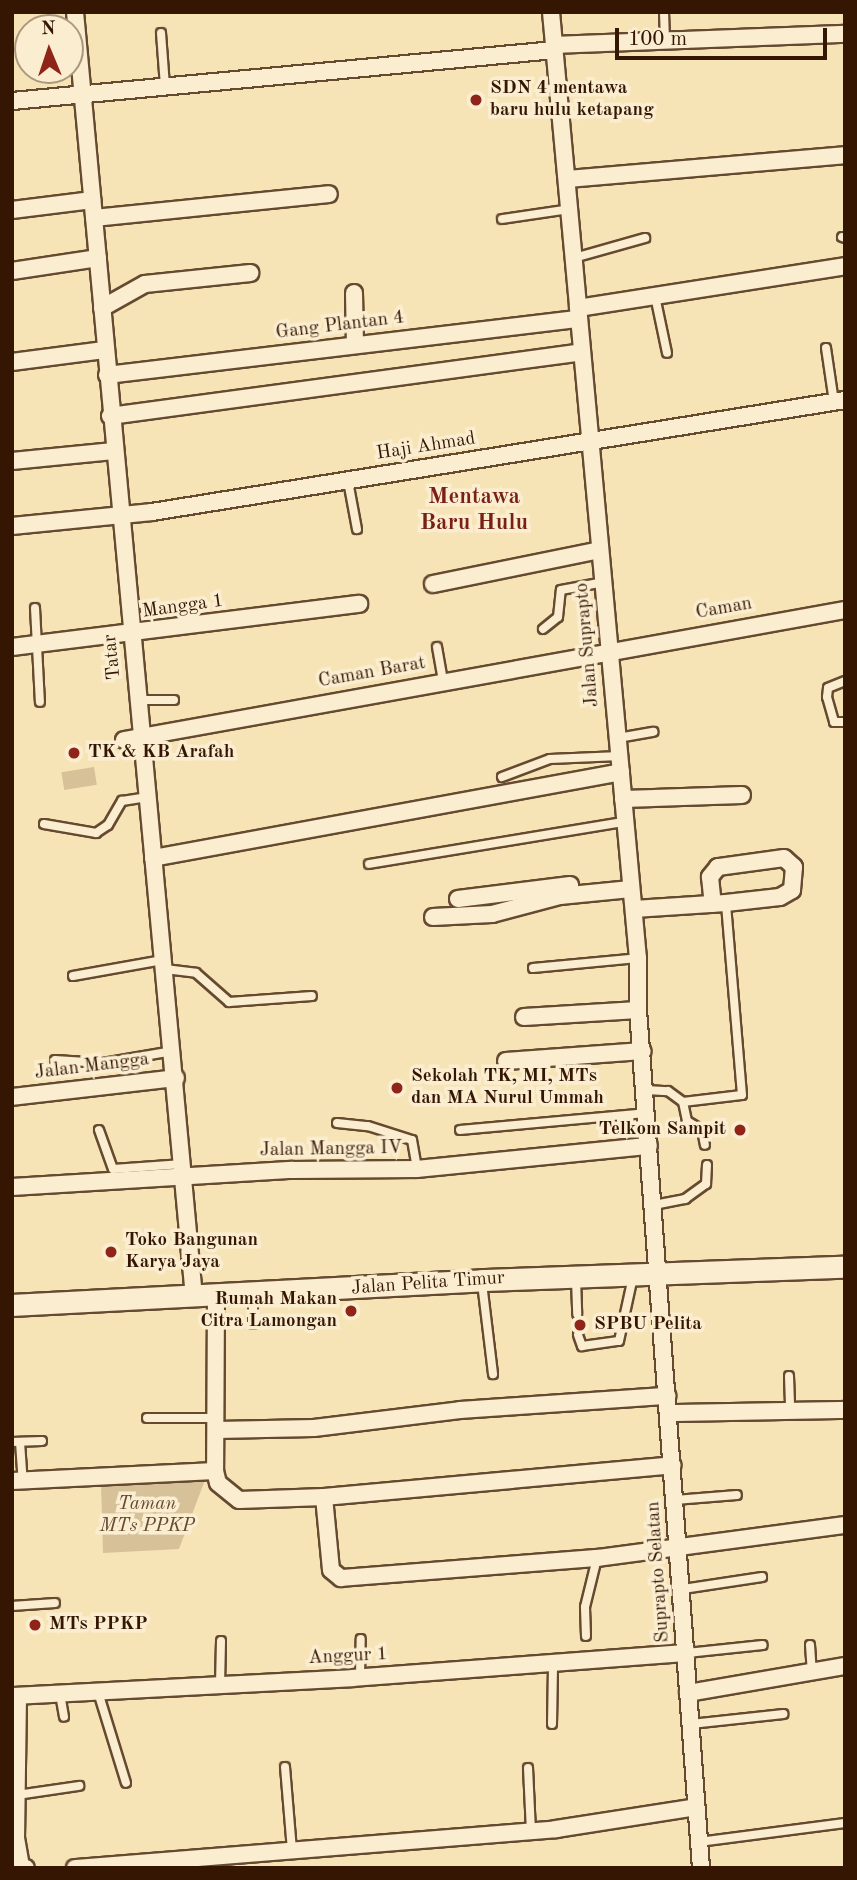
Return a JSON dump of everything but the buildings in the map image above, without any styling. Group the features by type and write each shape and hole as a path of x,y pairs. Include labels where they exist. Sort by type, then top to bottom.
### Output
{"street":[{"name":"Tatar","path":"75,12 110,416 184,1170 205,1297 216,1424 215,1471"},
{"name":"Jalan Suprapto","path":"551,12 624,822 639,958 638,1010 659,1273"},
{"path":"12,102 554,48 845,34"},
{"path":"567,179 845,155"},
{"path":"94,218 329,194"},
{"path":"12,210 92,201"},
{"path":"12,271 98,258"},
{"name":"Gang Plantan 4","path":"107,376 355,345 578,313 655,296 845,266"},
{"path":"102,308 145,284 250,274"},
{"path":"354,293 355,345"},
{"path":"12,362 104,350"},
{"path":"110,416 582,352"},
{"name":"Haji Ahmad","path":"12,526 120,516 839,401"},
{"path":"12,461 114,451"},
{"path":"433,584 600,550"},
{"name":"Mangga 1","path":"12,647 132,635 359,604"},
{"name":"Caman","path":"610,651 845,610"},
{"name":"Caman Barat","path":"124,740 610,651"},
{"path":"153,858 620,764"},
{"path":"623,799 742,794"},
{"path":"634,909 719,903 789,893 796,879 794,867 784,858 718,867 710,877 719,903"},
{"path":"458,899 630,883"},
{"path":"433,917 492,914 560,896 630,883"},
{"path":"524,1017 638,1010"},
{"path":"506,1061 643,1051"},
{"name":"Jalan Mangga","path":"12,1097 176,1079"},
{"name":"Jalan Mangga IV","path":"12,1187 184,1170 417,1169 649,1146"},
{"name":"Jalan Pelita Timur","path":"12,1305 253,1295 482,1280 845,1267"},
{"name":"Suprapto Selatan","path":"659,1273 701,1868"},
{"path":"216,1424 314,1428 460,1410 668,1396"},
{"path":"670,1413 845,1410"},
{"path":"18,1481 215,1471 218,1483 239,1500 324,1497 673,1465"},
{"path":"324,1497 331,1570 337,1578 597,1558 678,1545 845,1525"},
{"name":"Anggur 1","path":"15,1696 360,1678 687,1653"},
{"path":"688,1693 845,1666"},
{"path":"14,1868 23,1867 15,1778 15,1696"},
{"path":"75,1868 531,1831 696,1807"}],"lane":[{"path":"664,12 665,41"},
{"path":"160,33 165,86"},
{"path":"502,219 570,209"},
{"path":"574,258 645,238"},
{"path":"655,296 667,353"},
{"path":"826,348 839,401"},
{"path":"348,481 357,529"},
{"path":"543,629 558,617 561,590 604,582"},
{"path":"35,608 40,702"},
{"path":"437,647 443,681"},
{"path":"845,681 828,688 827,697 834,722 845,722"},
{"path":"138,700 174,700"},
{"path":"618,738 653,732"},
{"path":"502,777 550,759 620,764"},
{"path":"44,824 96,833 107,825 121,801 148,797"},
{"path":"369,864 624,822"},
{"path":"646,1090 668,1091 684,1102 742,1095 719,903"},
{"path":"533,968 639,958"},
{"path":"73,976 164,965 196,973 229,1002 312,996"},
{"path":"55,1060 103,1063 173,1051"},
{"path":"684,1102 687,1121 702,1130 705,1145"},
{"path":"460,1130 648,1113"},
{"path":"337,1123 368,1126 412,1140 417,1169"},
{"path":"99,1130 113,1168 184,1170"},
{"path":"654,1205 685,1199 706,1184 707,1165"},
{"path":"578,1335 582,1346 619,1341 634,1274"},
{"path":"576,1276 577,1314"},
{"path":"482,1280 494,1374"},
{"path":"253,1295 253,1324"},
{"path":"789,1376 790,1412"},
{"path":"147,1418 216,1424"},
{"path":"18,1481 16,1442 42,1441"},
{"path":"675,1500 737,1495"},
{"path":"586,1636 585,1607 597,1558"},
{"path":"683,1589 762,1577"},
{"path":"12,1606 55,1603"},
{"path":"360,1678 361,1639"},
{"path":"220,1685 221,1641"},
{"path":"687,1653 763,1645"},
{"path":"810,1645 812,1672"},
{"path":"552,1724 553,1664"},
{"path":"98,1692 126,1783"},
{"path":"60,1694 64,1717"},
{"path":"691,1724 783,1714"},
{"path":"285,1767 292,1850"},
{"path":"528,1768 531,1831"},
{"path":"17,1796 79,1786"},
{"path":"699,1842 845,1823"}],"green space":[{"path":"94,767 97,785 64,790 61,772"},
{"name":"Taman MTs PPKP","path":"205,1480 179,1549 103,1553 101,1482"}],"place":[{"name":"SDN 4 mentawa baru hulu ketapang","path":"476,100"},
{"name":"TK & KB Arafah","path":"74,753"},
{"name":"Sekolah TK, MI, MTs dan MA Nurul Ummah","path":"397,1088"},
{"name":"Telkom Sampit","path":"740,1130"},
{"name":"Toko Bangunan Karya Jaya","path":"111,1252"},
{"name":"Rumah Makan Citra Lamongan","path":"351,1311"},
{"name":"SPBU Pelita","path":"580,1325"},
{"name":"MTs PPKP","path":"35,1625"}],"district":[{"name":"Mentawa Baru Hulu","path":"474,510"}]}
